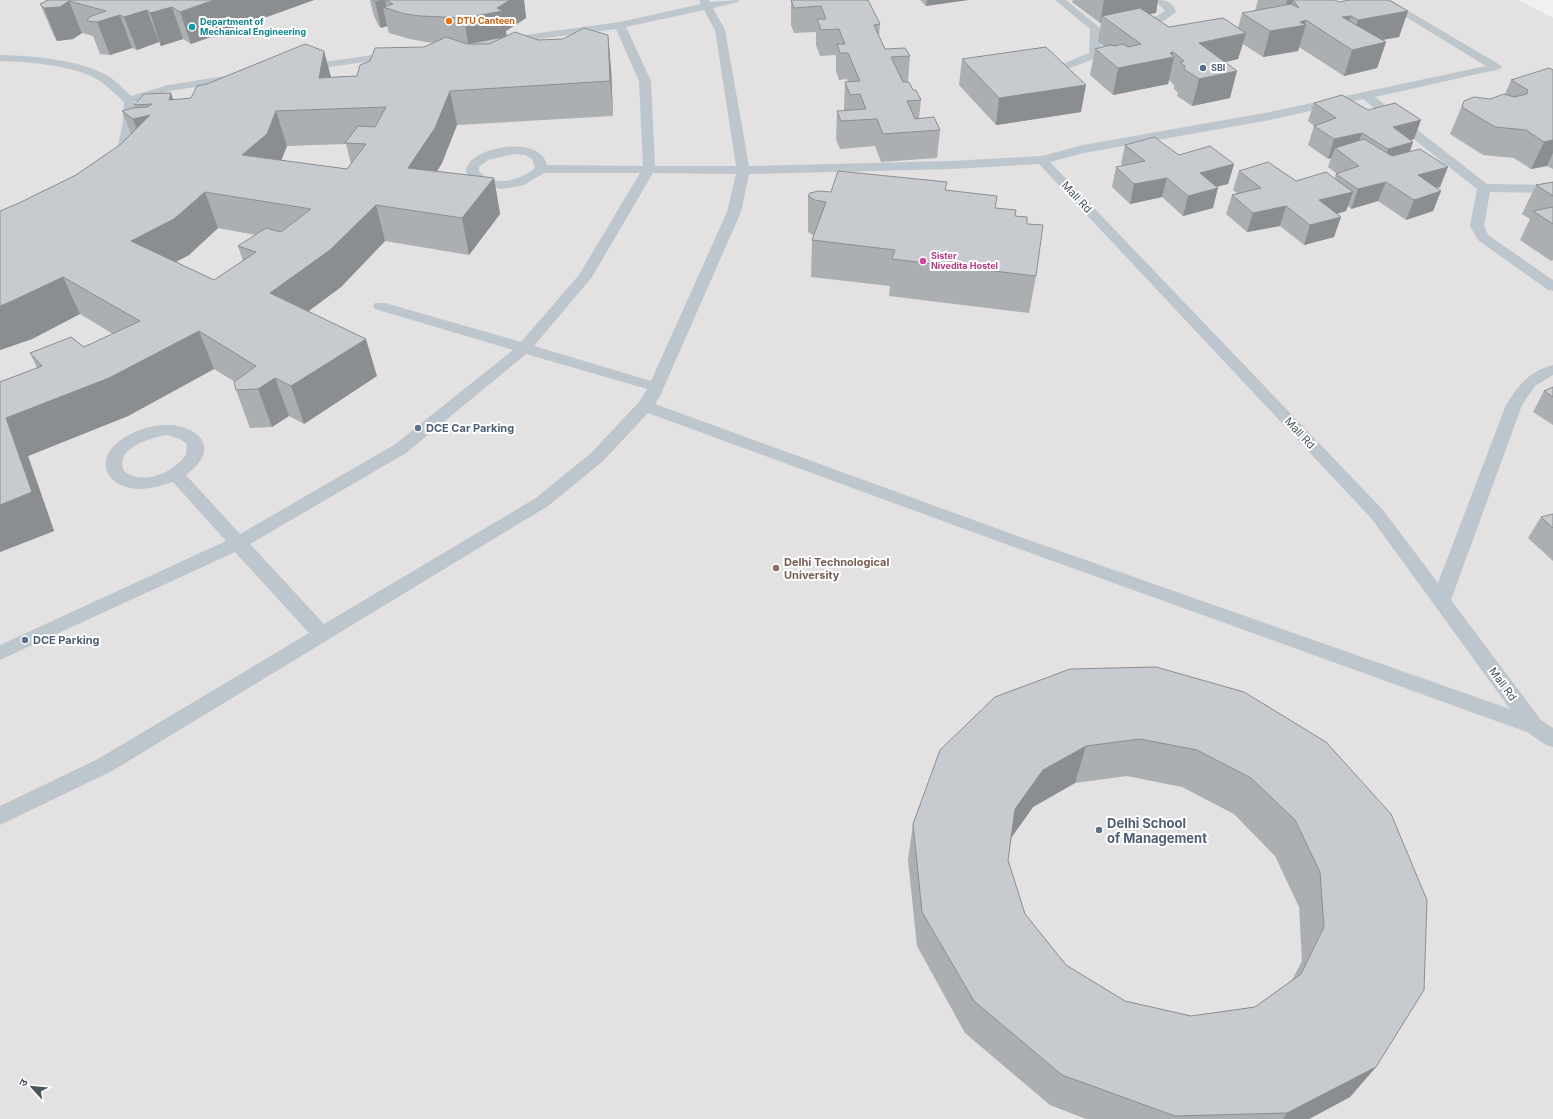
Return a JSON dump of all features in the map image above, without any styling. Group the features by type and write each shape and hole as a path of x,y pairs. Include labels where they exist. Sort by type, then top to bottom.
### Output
{"lane":[{"path":"446,48 620,25 706,3 734,0"},
{"path":"1057,70 1095,55 1099,27 1060,0"},
{"path":"1124,24 1166,16 1171,12 1169,7 1160,0"},
{"path":"541,169 542,163 539,158 533,154 519,151 503,151 484,157 477,161 474,167 474,172 478,178 485,182 506,184 528,179 541,169 744,170 951,165 1042,160 1083,149 1263,117 1496,67 1383,0"},
{"path":"0,816 105,765 542,502 597,457 645,406 656,387 734,212 744,170 720,30 706,3"},
{"path":"0,653 238,543 400,449 524,348 585,277 649,169 646,80 620,25"},
{"path":"295,69 406,54"},
{"path":"0,58 17,58 66,66 102,78 129,100"},
{"path":"129,100 168,88 256,74"},
{"path":"1365,95 1484,188 1553,189"},
{"path":"103,171 124,147 129,121 129,100"},
{"name":"Mall Rd","path":"1042,160 1377,514 1534,726"},
{"path":"1484,188 1477,226 1483,237 1553,287"},
{"path":"380,306 656,387"},
{"path":"1441,601 1514,405 1526,385 1542,374 1553,370"},
{"path":"645,406 1024,544 1534,726 1553,739"},
{"path":"167,430 178,431 188,435 194,440 197,447 195,456 189,464 175,474 152,482 137,483 125,481 117,475 112,468 114,459 120,450 140,436 167,430"},
{"path":"175,474 322,635"}],"shaded area":[{"name":"Delhi Technological University","path":"0,0 1518,0 1553,18 1553,1119 0,1119"}],"building":[{"path":"48,0 214,0 180,12 172,7 150,13 147,10 124,17 120,15 97,22 87,21 89,17 106,11 69,1 60,7 44,8 40,4"},
{"path":"386,0 510,0 497,8 503,11 464,18 405,14 383,7 393,4"},
{"path":"791,0 868,0 880,24 874,25 885,49 905,48 910,56 891,57 903,82 909,82 913,90 916,90 921,100 907,101 915,119 934,117 940,130 883,134 877,119 841,121 837,111 866,109 860,94 850,95 845,82 860,81 848,53 840,53 837,44 845,44 839,29 821,30 817,19 826,19 821,6 794,8"},
{"path":"1293,0 1335,0 1339,2 1350,0 1389,0 1408,11 1358,20 1351,16 1342,17 1386,42 1352,50 1306,20 1300,22 1306,25 1270,31 1242,13 1291,4 1299,8"},
{"path":"1140,8 1169,27 1223,18 1246,33 1199,43 1237,71 1199,79 1184,69 1185,66 1180,62 1184,61 1173,52 1170,53 1174,57 1118,68 1095,49 1110,45 1115,46 1122,44 1129,47 1141,44 1102,16"},
{"path":"584,28 608,35 610,81 450,91 435,128 408,168 494,178 462,218 376,205 330,250 270,293 366,339 291,386 275,378 258,389 236,390 234,382 256,366 199,331 109,378 6,418 32,492 0,505 0,382 42,366 30,353 71,337 84,347 140,321 63,277 0,306 0,211 76,175 121,144 150,115 133,119 122,111 132,108 147,107 152,104 134,105 144,94 171,93 169,100 191,98 197,86 207,84 305,44 324,51 319,78 357,76 360,65 370,61 375,48 424,47 446,37 467,44 489,44 515,32 538,40 563,39","holes":["386,107 375,127 358,126 345,143 366,144 347,169 242,155 267,134 276,111","205,192 311,209 281,232 266,228 238,246 256,252 214,280 131,241 174,219"]},
{"path":"1046,47 1086,85 999,98 962,59"},
{"path":"1549,68 1553,70 1553,140 1544,142 1526,130 1495,127 1462,107 1464,101 1474,97 1490,99 1504,94 1514,97 1527,94 1528,90 1511,80"},
{"path":"1342,95 1368,110 1395,103 1421,120 1393,127 1413,142 1388,149 1362,133 1334,139 1314,126 1336,118 1314,103"},
{"path":"1154,137 1179,155 1210,146 1234,164 1200,173 1218,188 1188,196 1167,178 1134,184 1116,167 1145,161 1125,145"},
{"path":"1364,139 1392,156 1420,149 1448,167 1418,175 1441,191 1414,200 1386,182 1358,189 1336,174 1359,166 1335,148"},
{"path":"1268,162 1296,181 1326,172 1353,192 1319,200 1341,217 1310,225 1286,206 1253,213 1232,195 1261,188 1239,171"},
{"path":"838,171 947,182 945,190 997,196 995,208 1016,210 1015,216 1027,217 1027,224 1043,225 1036,276 892,259 895,250 812,240 826,202 815,200 808,196 810,193 819,191 831,192"},
{"path":"1553,182 1553,196 1536,185"},
{"path":"1553,207 1553,224 1533,211"},
{"path":"1553,387 1553,397 1544,391"},
{"path":"1553,514 1553,528 1541,517"},
{"path":"1156,667 1244,692 1326,742 1391,814 1427,900 1424,990 1376,1067 1287,1113 1175,1116 1062,1075 974,1001 922,912 913,824 940,750 995,697 1070,669","holes":["1140,739 1197,750 1251,778 1295,820 1320,872 1324,927 1301,974 1255,1007 1191,1016 1125,1001 1066,965 1025,914 1008,860 1015,809 1043,770 1086,746"]}],"place":[{"name":"DTU Canteen","path":"449,21"},
{"name":"Department of Mechanical Engineering","path":"192,27"},
{"name":"SBI","path":"1203,68"},
{"name":"Sister Nivedita Hostel","path":"923,261"},
{"name":"DCE Car Parking","path":"418,428"},
{"name":"Delhi Technological University","path":"776,568"},
{"name":"DCE Parking","path":"25,640"},
{"name":"Delhi School of Management","path":"1099,830"}]}
